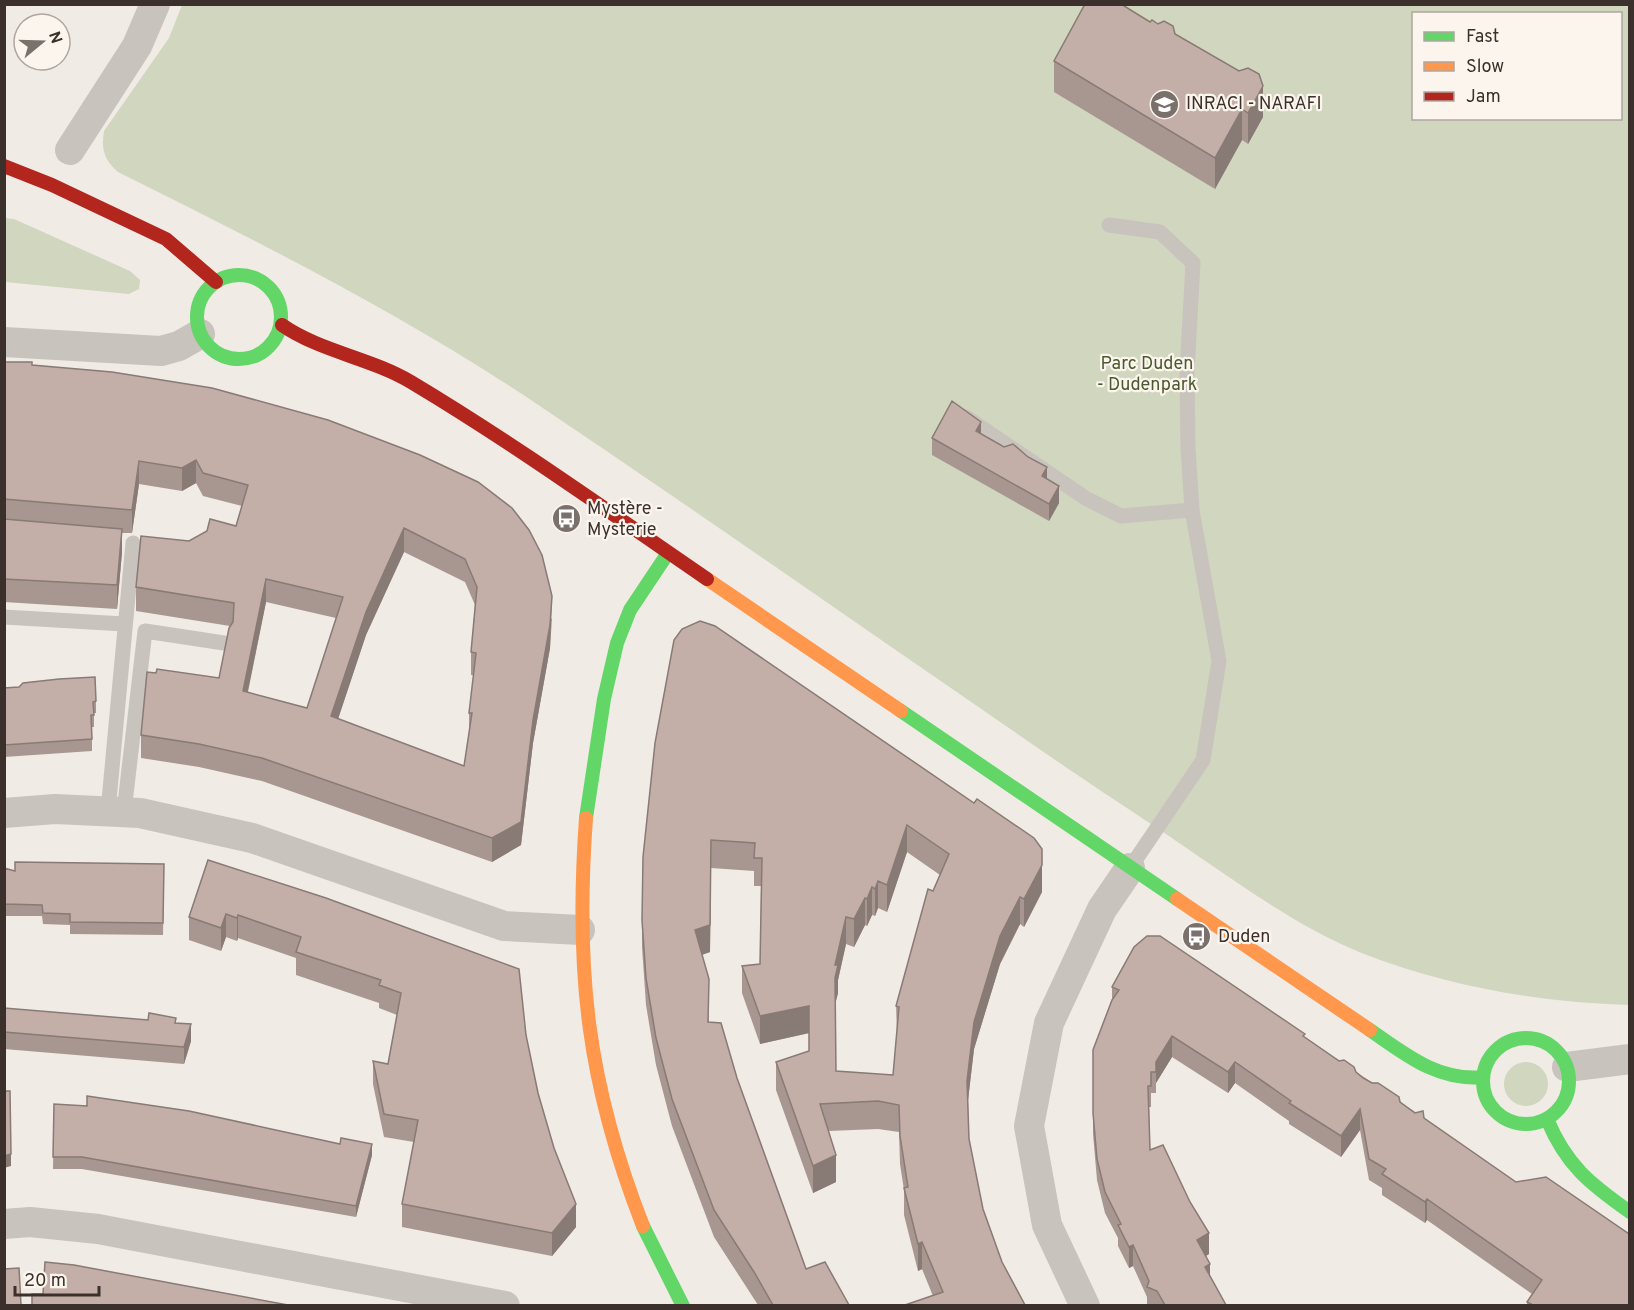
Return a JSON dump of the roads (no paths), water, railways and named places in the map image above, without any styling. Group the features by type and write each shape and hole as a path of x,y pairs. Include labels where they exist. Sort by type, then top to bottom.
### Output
{"street":[{"path":"70,150 137,46 155,4"},
{"path":"4,166 62,189 166,239 182,251 196,268 216,282"},
{"path":"231,275 248,275 263,282 274,293 281,309 282,325 271,346 250,359 226,358 216,353 200,334 197,311 207,289 216,282 231,275"},
{"path":"282,325 301,338 408,380 520,451 1422,1066 1461,1079 1482,1077"},
{"path":"4,342 161,351 178,346 200,334"},
{"path":"668,554 633,603 620,631 608,681 585,822 580,930 584,1012 594,1076 621,1172 680,1304"},
{"path":"4,813 55,809 140,813 252,838 504,926 580,930"},
{"path":"1085,1305 1047,1225 1029,1126 1049,1023 1102,909 1130,868"},
{"path":"1520,1038 1540,1040 1556,1050 1567,1067 1568,1091 1557,1112 1547,1119 1521,1125 1502,1117 1488,1103 1482,1077 1488,1059 1502,1045 1520,1038"},
{"path":"1567,1067 1629,1059"},
{"path":"1547,1119 1567,1161 1587,1182 1629,1212"},
{"path":"4,1224 30,1222 98,1229 505,1305"}],"lane":[{"path":"1109,225 1160,232 1193,263 1187,372 1192,510 1219,661 1203,760 1130,868"},
{"path":"966,417 1086,499 1121,516 1192,510"},
{"path":"116,812 127,543 153,545"},
{"path":"4,617 124,624"},
{"path":"116,812 145,631 224,643"}],"place":[{"name":"INRACI - NARAFI","path":"1165,104"},
{"name":"Mystère - Mysterie","path":"566,519"},
{"name":"Duden","path":"1197,937"}],"park label":[{"name":"Parc Duden - Dudenpark","path":"1147,374"}]}
